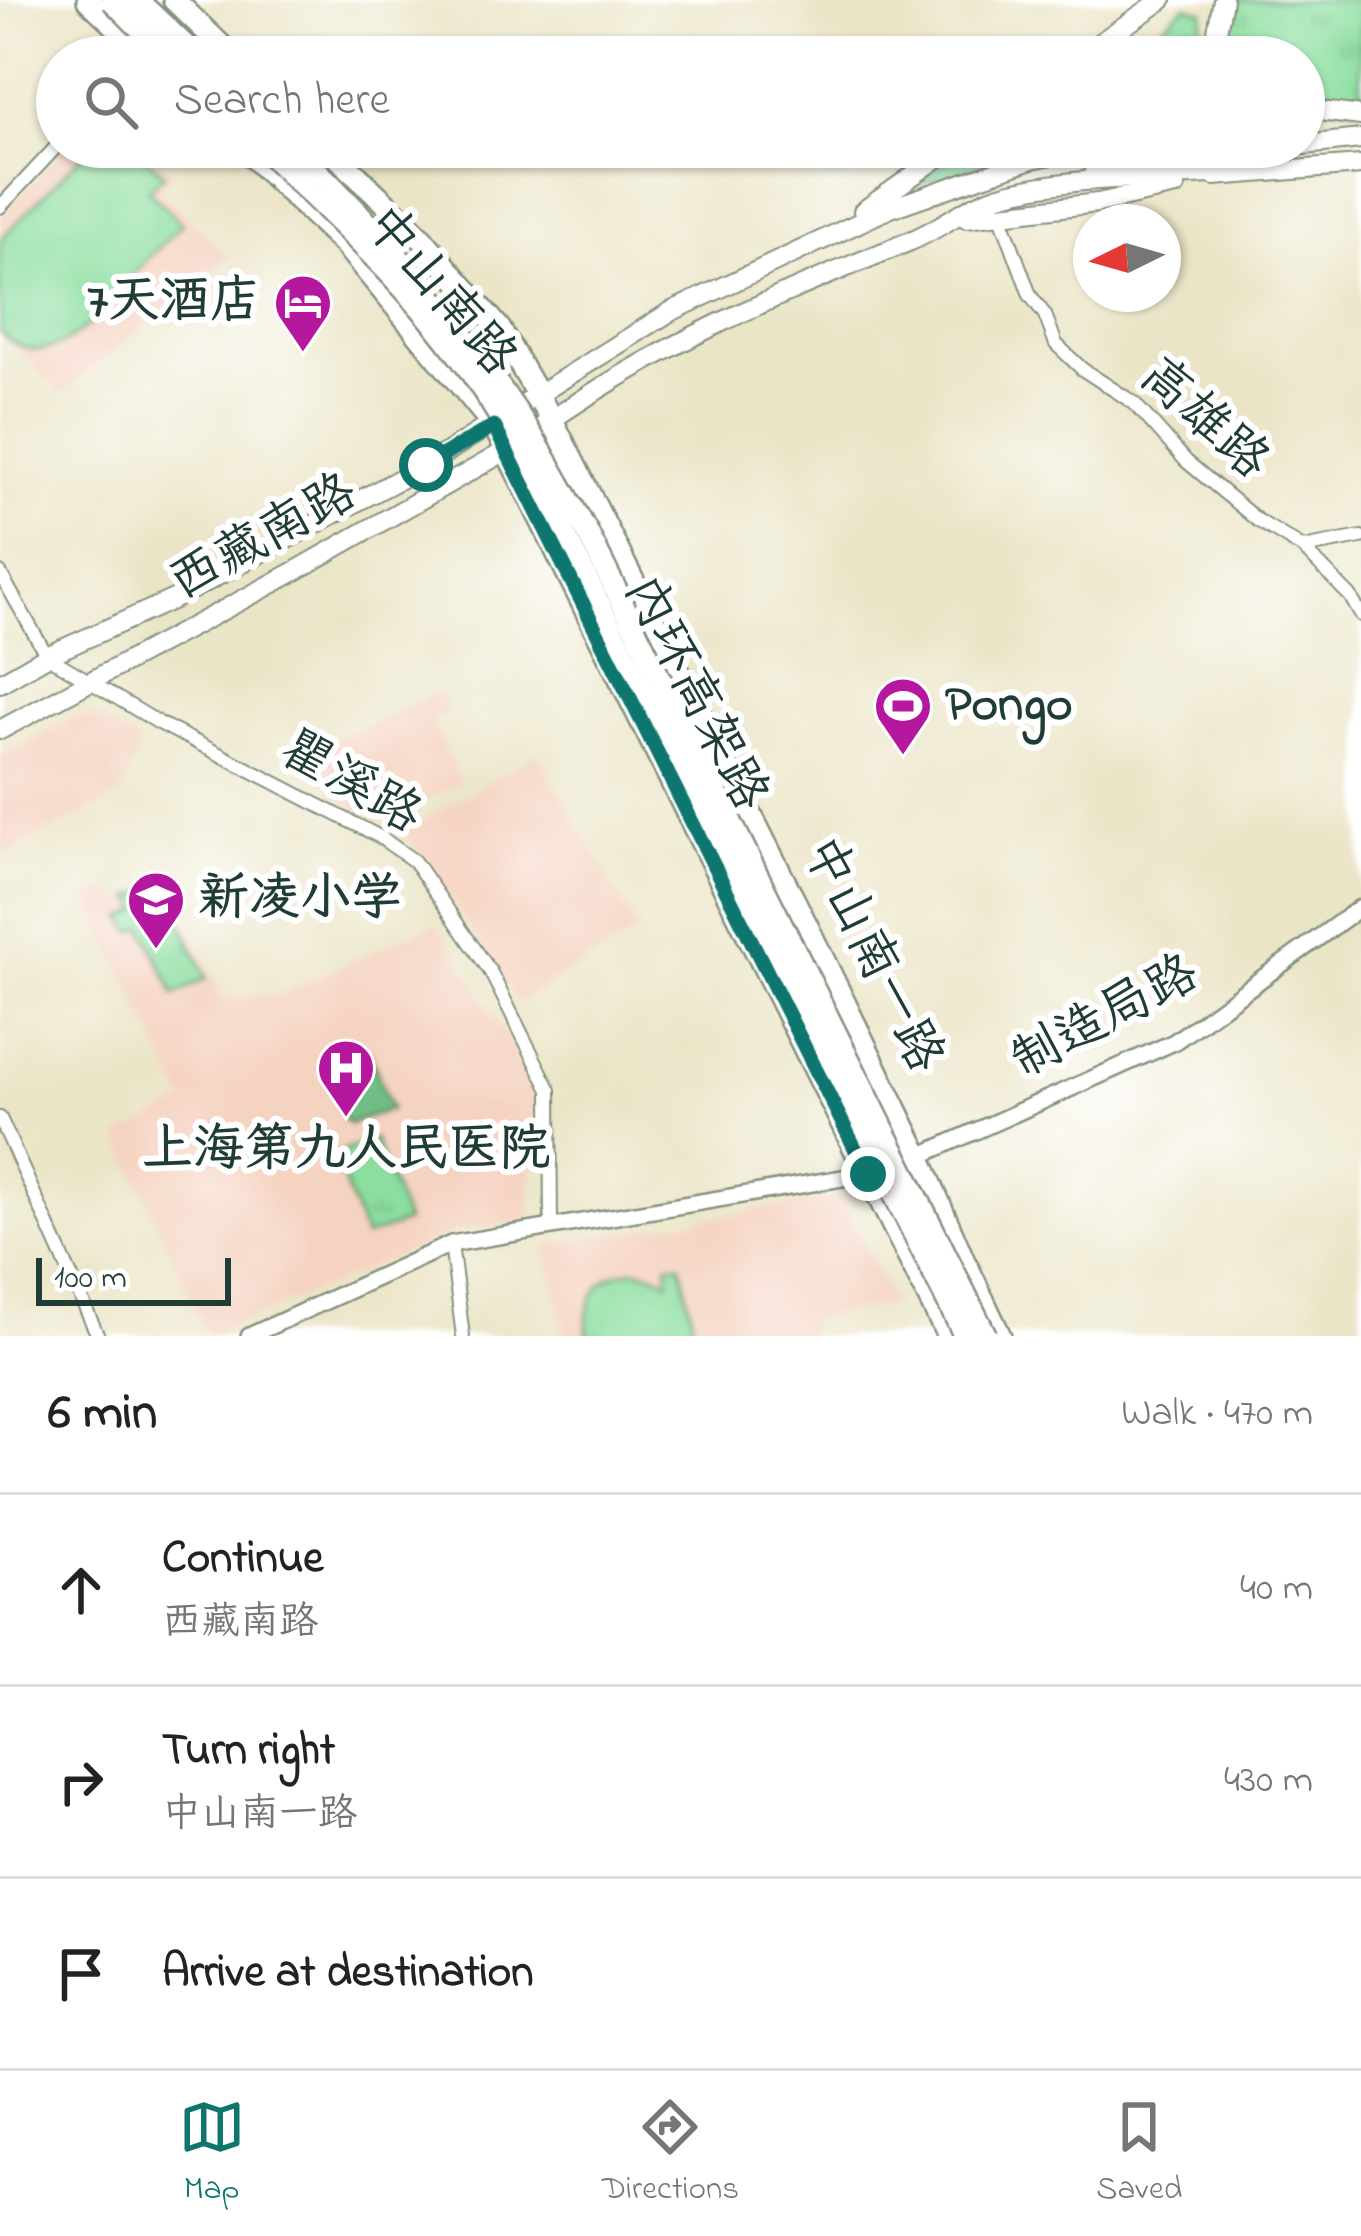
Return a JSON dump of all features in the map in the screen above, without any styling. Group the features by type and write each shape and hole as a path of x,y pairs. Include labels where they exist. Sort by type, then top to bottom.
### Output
{"main road":[{"path":"88,0 125,36"},
{"path":"112,0 148,36"},
{"path":"137,0 175,36"},
{"path":"1109,36 1162,0"},
{"path":"1218,36 1223,0"},
{"path":"181,2 213,36"},
{"path":"1325,112 1361,117"},
{"path":"1325,119 1361,117"},
{"path":"1325,143 1361,139"},
{"name":"西藏南路","path":"1325,167 1361,165"},
{"name":"中山南路","path":"264,168 346,246 494,426 505,453"},
{"name":"内环高架路","path":"284,168 350,232 446,340 512,439 965,1336"},
{"name":"内环高架路","path":"312,168 480,359 544,458 587,532 997,1334"},
{"name":"中山南路","path":"349,168 419,235 499,328 552,419"},
{"name":"西藏南路","path":"820,242 924,168"},
{"name":"西藏南路","path":"0,683 46,656 176,598 494,426 670,312 888,209 1006,168"},
{"path":"1037,188 1130,168"},
{"name":"西藏南路","path":"0,730 292,574 505,453 687,336 801,283 1037,188 1310,168"},
{"name":"西藏南路","path":"996,205 1098,203 1224,173"},
{"name":"中山南一路","path":"552,419 920,1156 997,1334"},
{"name":"中山南一路","path":"505,453 948,1336"}],"street":[{"path":"157,36 181,2"},
{"path":"0,208 37,168"},
{"name":"高雄路","path":"996,205 1030,295 1046,315 1056,344 1082,369 1134,403 1186,461 1256,520 1303,548 1350,596 1361,615"},
{"path":"1303,548 1361,536"},
{"name":"瞿溪路","path":"0,573 46,656 230,761 380,837 414,861 490,971 550,1090 551,1226"},
{"name":"制造局路","path":"249,1336 269,1332 451,1244 897,1167 1174,1042 1361,907"},
{"path":"0,1118 98,1336"},
{"path":"451,1244 464,1336"}],"shaded area":[{"path":"47,168 168,168 173,173 159,190 230,257 62,393 0,332 0,220"},
{"path":"439,692 449,712 432,721 461,782 385,822 332,798 311,752"},
{"path":"73,717 98,718 140,744 122,794 0,856 0,757"},
{"name":"上海第九人民医院","path":"538,754 638,931 518,1003 425,860 400,832"},
{"name":"上海第九人民医院","path":"164,880 224,999 279,994 437,923 532,1079 539,1106 528,1220 457,1232 208,1336 118,1137 185,1102 87,898 111,887 120,902"},
{"path":"839,1196 894,1304 810,1318 812,1336 565,1336 546,1245"}],"green space":[{"path":"1238,0 1361,0 1361,107 1325,104 1325,36 1229,36"},
{"path":"1186,6 1204,11 1201,36 1151,36"},
{"path":"70,168 157,168 164,175 148,190 182,224 78,333 60,345 40,350 20,346 0,332 0,240"},
{"path":"937,168 974,168 914,185"},
{"path":"163,885 207,978 175,995 143,927 132,932 124,918 139,911 133,897"},
{"path":"370,1053 391,1109 350,1124 344,1120 325,1069"},
{"path":"374,1139 406,1222 365,1237 333,1155"},
{"path":"681,1264 695,1336 588,1336 591,1302 608,1278 636,1270 668,1281 667,1265"}],"place":[{"name":"7天酒店","path":"303,354"},
{"name":"Pongo","path":"903,757"},
{"name":"新凌小学","path":"156,951"},
{"name":"上海第九人民医院","path":"346,1119"}],"route":[{"path":"426,465 494,426 868,1174"}]}
